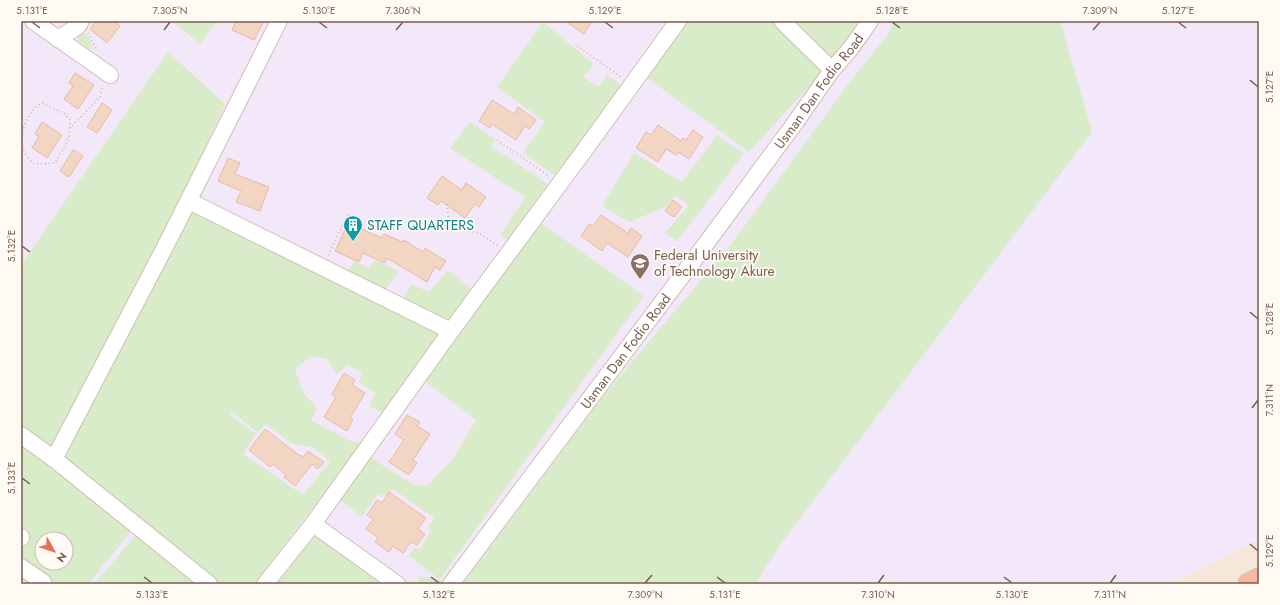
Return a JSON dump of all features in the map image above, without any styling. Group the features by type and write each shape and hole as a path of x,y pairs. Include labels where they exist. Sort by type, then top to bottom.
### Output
{"highway":[{"path":"1249,584 1259,578"}],"street":[{"path":"33,21 110,75"},
{"path":"58,38 78,26 81,21"},
{"path":"54,459 189,201 279,21"},
{"path":"265,584 313,524 451,331 678,21"},
{"path":"782,21 832,70"},
{"name":"Usman Dan Fodio Road","path":"450,584 708,241 832,70 851,48 870,21"},
{"path":"189,201 451,331"},
{"path":"22,439 54,459 209,584"},
{"path":"313,524 397,584"},
{"path":"21,567 43,582"}],"path":[{"path":"577,46 632,85"},
{"path":"70,128 70,120 65,114 43,103 37,105 29,115 24,125 22,149 34,164 55,163 66,144 70,128 100,96 104,82 110,75"},
{"path":"497,140 560,184"},
{"path":"447,204 449,222 463,230 479,234 499,247 506,257"},
{"path":"323,267 349,212"}],"shaded area":[{"name":"Federal University of Technology Akure","path":"21,21 1259,21 1259,539 1170,584 21,584"},
{"path":"1259,539 1259,584 1170,584"}],"green space":[{"path":"172,21 217,21 200,44"},
{"path":"686,21 783,21 828,66 749,152 647,78"},
{"path":"795,21 858,21 849,39 833,61"},
{"path":"894,21 1060,21 1092,132 783,541 755,584 463,584 605,394 732,243 849,83 889,33"},
{"path":"543,22 594,64 583,77 598,87 607,75 622,86 558,178 523,153 545,122 497,87"},
{"path":"83,32 87,35 92,46 91,50 77,40 79,34"},
{"path":"168,52 225,104 124,325 55,458 21,432 21,265"},
{"path":"470,122 495,139 491,146 548,184 508,240 500,235 526,196 506,185 450,148"},
{"path":"717,135 744,154 677,241 665,233 689,205 676,196 666,207 629,222 602,206 634,153 682,182"},
{"path":"191,211 441,333 384,414 369,406 375,393 359,382 362,372 348,365 336,374 327,359 312,356 295,369 303,392 317,408 311,420 348,440 362,444 254,584 221,584 144,521 62,458","holes":["232,412 258,433 266,424 291,443 313,447 330,462 303,495 243,454 256,434 230,415"]},
{"path":"541,223 644,296 440,579 443,584 417,584 420,580 417,576 439,579 409,556 414,548 421,548 431,531 428,528 434,518 393,489 383,496 378,494 362,517 337,498 369,456 415,485 427,486 452,460 476,420 423,380"},
{"path":"375,260 399,271 385,290 347,272 355,261 369,268"},
{"path":"448,270 476,293 450,327 404,298 411,284 429,292"},
{"path":"21,440 133,529 88,584 55,584 39,571 74,571 74,531 34,531 34,567 21,556"},
{"path":"312,533 383,584 273,584"},
{"path":"137,534 202,584 94,584"}],"building":[{"path":"96,21 114,21 120,26 107,43 90,29"},
{"path":"236,21 264,21 254,40 232,30"},
{"path":"565,21 592,21 584,34"},
{"path":"75,73 94,85 78,109 64,99 73,86 69,83"},
{"path":"492,100 514,114 518,107 536,120 529,129 525,126 516,140 492,124 490,128 479,121"},
{"path":"102,103 112,110 97,133 87,127"},
{"path":"42,122 62,135 47,158 32,148 39,136 35,134"},
{"path":"658,125 681,141 683,138 686,140 693,130 703,137 689,159 678,152 676,155 666,149 658,162 636,148 646,132 651,135"},
{"path":"73,150 83,156 69,177 60,171"},
{"path":"228,158 240,163 235,174 269,187 260,211 236,202 241,191 218,181"},
{"path":"442,176 462,190 466,183 486,197 479,207 475,204 465,218 441,201 438,205 427,198"},
{"path":"673,200 682,207 674,217 665,211"},
{"path":"601,215 628,233 631,228 642,236 628,257 607,243 602,251 581,236 589,224 593,226"},
{"path":"348,223 382,238 384,234 403,242 404,240 423,252 425,248 446,261 440,270 435,267 427,282 387,258 385,263 363,253 359,262 335,251"},
{"path":"344,373 355,380 352,385 365,393 350,418 353,420 347,431 324,417 336,397 332,394"},
{"path":"407,415 420,422 417,426 430,434 413,460 417,463 409,475 389,462 404,440 395,434"},
{"path":"265,429 300,456 301,455 303,457 308,451 324,462 318,469 312,464 295,486 284,477 286,475 273,464 270,467 249,450"},
{"path":"389,492 426,518 418,529 425,534 417,545 411,542 403,553 393,546 389,552 375,542 378,537 366,529 373,519 367,515 377,500 382,503"}],"place":[{"name":"STAFF QUARTERS","path":"353,242"},
{"name":"Federal University of Technology Akure","path":"640,280"}]}
